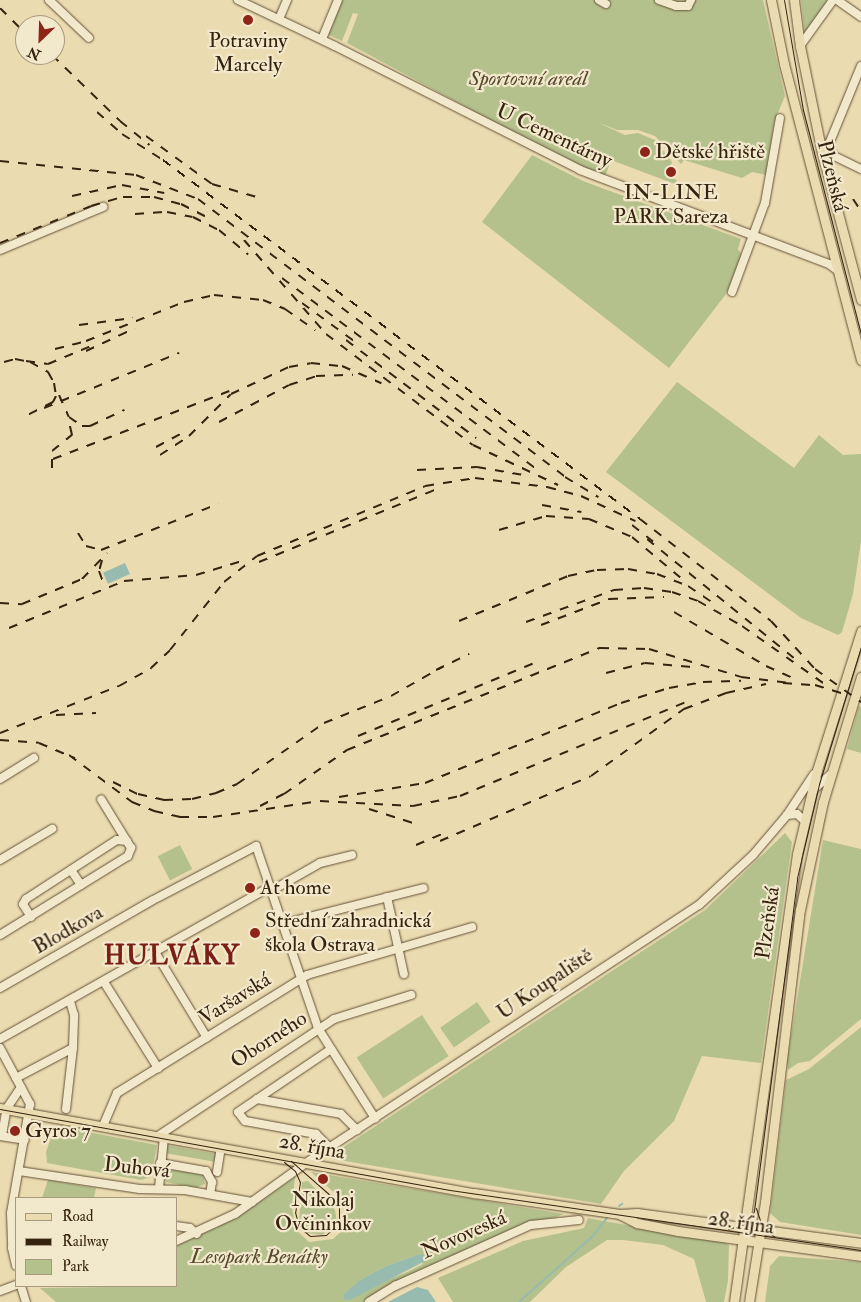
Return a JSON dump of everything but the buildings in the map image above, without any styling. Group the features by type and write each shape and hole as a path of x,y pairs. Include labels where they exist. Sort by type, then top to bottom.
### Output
{"main road":[{"name":"Plzeňská","path":"771,0 784,64 861,360"},
{"name":"Plzeňská","path":"794,0 800,46 822,153 861,300"},
{"name":"Plzeňská","path":"734,1302 787,907 804,820 817,770 861,631"},
{"name":"Plzeňská","path":"749,1302 800,910 830,775 861,677"},
{"name":"28. října","path":"4,1108 306,1163 619,1214 661,1228 776,1246 861,1256"},
{"name":"28. října","path":"619,1214 637,1213 861,1242"},
{"path":"754,1265 766,1250 776,1246"}],"street":[{"path":"49,0 90,38"},
{"name":"U Cementárny","path":"238,0 322,39 580,170 755,236 837,270"},
{"path":"279,19 287,0"},
{"path":"322,39 338,0"},
{"path":"659,0 676,6 688,6 691,0"},
{"path":"800,46 833,0"},
{"path":"837,0 861,17"},
{"path":"861,66 829,144 832,155 861,169"},
{"path":"732,292 755,236 764,202 780,118"},
{"path":"0,250 103,207"},
{"path":"0,778 34,758"},
{"name":"U Koupaliště","path":"787,815 817,770"},
{"name":"U Koupaliště","path":"178,1240 197,1234 252,1202 306,1163 699,905 739,871 787,815 830,775"},
{"path":"0,935 128,856 131,848 101,799"},
{"path":"787,815 797,814 804,820"},
{"path":"0,860 52,829"},
{"path":"31,917 24,901 117,840 127,840"},
{"name":"Blodkova","path":"0,988 155,899 256,846 271,889"},
{"path":"0,1039 155,952 320,863 352,855"},
{"path":"72,870 81,885"},
{"path":"282,924 424,888"},
{"path":"271,889 299,980 318,1028 375,1118"},
{"path":"387,897 404,974"},
{"name":"Varšavská","path":"103,1126 108,1110 117,1093 307,975 472,927"},
{"path":"155,952 207,1038"},
{"path":"104,982 158,1068"},
{"name":"Oborného","path":"161,1137 318,1028 334,1019 411,996"},
{"path":"66,1109 73,1048 74,1015 70,1001"},
{"path":"0,1048 30,1104 11,1221 15,1257"},
{"path":"16,1078 73,1048"},
{"path":"330,1148 316,1134 245,1121 238,1112 331,1049"},
{"path":"21,1087 4,1108 1,1136 25,1140"},
{"path":"257,1099 341,1114 357,1130"},
{"path":"159,1188 161,1137"},
{"path":"217,1172 221,1148"},
{"path":"160,1162 206,1171 212,1182 210,1194"},
{"name":"Duhová","path":"19,1171 140,1189 159,1188 210,1194 252,1202"},
{"name":"Novoveská","path":"369,1302 395,1286 531,1225 579,1220"},
{"path":"178,1226 190,1228 197,1234"},
{"path":"0,1291 15,1285"},
{"path":"21,1287 26,1302"}],"green space":[{"name":"Sportovní areál","path":"341,0 763,0 785,96 775,120 766,175 752,172 742,178 684,160 681,164 655,136 638,130 617,130 597,122 625,135 638,133 655,140 672,162 666,176 677,180 675,184 611,160 605,177 582,169 347,43 358,14 353,13 342,41 327,34"},
{"path":"801,0 827,0 805,34"},
{"path":"532,155 583,181 741,239 738,249 742,255 726,294 669,368 482,222"},
{"path":"677,382 794,468 819,435 843,455 861,454 861,541 853,594 842,632 838,635 801,618 606,472"},
{"path":"859,706 861,707 861,753 847,749"},
{"path":"785,833 792,842 761,1063 702,1056 674,1121 624,1171 601,1204 327,1158 705,910"},
{"path":"823,840 861,849 861,1019 810,1061 798,1063 788,1070 787,1061"},
{"path":"180,845 192,869 170,880 158,856"},
{"path":"477,1002 491,1022 454,1047 440,1028"},
{"path":"422,1015 449,1056 383,1099 357,1057"},
{"path":"861,1027 861,1235 780,1222 770,1213 786,1080 809,1069"},
{"path":"55,1126 157,1145 151,1177 141,1180 47,1163 46,1152"},
{"path":"166,1145 217,1154 216,1162 165,1153"},
{"path":"177,1170 203,1175 205,1184 195,1188 166,1182 164,1175 167,1171"},
{"name":"Lesopark Benátky","path":"311,1172 564,1214 478,1246 369,1302 56,1302 40,1288 178,1287 178,1245 238,1217 295,1177 292,1207 295,1229 309,1242 333,1239 344,1229 348,1205","holes":["417,1255 423,1264 375,1285 360,1280 386,1266"]},
{"path":"48,1180 96,1188 94,1197 42,1197"},
{"path":"308,1181 335,1210 337,1223 322,1235 307,1233 299,1223 302,1182"},
{"path":"588,1218 729,1245 728,1281 724,1302 706,1302 694,1259 663,1245 623,1240 607,1240 566,1267 530,1302 453,1302 438,1278 523,1241 584,1228"},
{"path":"779,1256 861,1262 861,1302 765,1302 770,1266"}],"water":[{"path":"125,563 130,574 108,584 103,573"},
{"path":"417,1255 426,1255 429,1259 350,1300 344,1299 344,1294 360,1280 386,1266"},
{"path":"417,1287 428,1290 436,1302 388,1302"}],"waterway":[{"path":"519,1302 592,1237 609,1215"}],"tram line":[{"path":"784,0 803,110 861,335"},
{"path":"728,1229 746,1224 754,1211 797,878 819,784 861,647"},
{"path":"0,1109 450,1190 861,1250"},
{"path":"284,1162 295,1171 300,1182 295,1212 299,1227 310,1236 326,1235 339,1223 339,1203 291,1161"},
{"path":"756,1208 762,1227 775,1237"}],"railway":[{"path":"0,8 15,23"},
{"path":"62,65 120,121 150,145"},
{"path":"97,112 122,134 163,160 640,519 771,621 815,669 861,702"},
{"path":"146,136 212,184 260,198"},
{"path":"0,161 136,175 198,199 565,477 598,497"},
{"path":"72,196 122,185 164,193"},
{"path":"0,243 91,206 123,197 154,197 181,204 205,216"},
{"path":"853,199 861,211"},
{"path":"135,214 167,212 193,217 219,230 248,254"},
{"path":"244,240 326,334 473,445 558,485"},
{"path":"282,278 540,472"},
{"path":"55,349 86,341 184,302 214,295 263,300 285,309 315,330"},
{"path":"302,303 354,341"},
{"path":"79,325 133,318"},
{"path":"86,351 135,328"},
{"path":"346,340 476,438"},
{"path":"26,361 48,364 91,346"},
{"path":"44,408 179,353"},
{"path":"4,362 15,359 30,362 48,372 54,383 56,396 53,402 26,416"},
{"path":"160,455 189,436 231,394 289,367 311,363 342,366 381,383"},
{"path":"219,422 289,385 316,376 353,375"},
{"path":"53,459 229,391"},
{"path":"59,395 69,417 82,426 90,426 125,410"},
{"path":"52,468 52,451 72,435 68,418"},
{"path":"156,447 182,433"},
{"path":"417,470 477,467 523,475"},
{"path":"0,733 119,686 151,668 170,650 224,582 257,556 425,486 475,478 547,487 581,496 635,521"},
{"path":"259,562 437,489"},
{"path":"78,533 86,546 101,550 218,504"},
{"path":"542,505 581,512"},
{"path":"499,530 546,516 589,519 632,537 682,579"},
{"path":"632,525 654,542"},
{"path":"647,539 794,658"},
{"path":"0,603 22,604 82,579 107,553"},
{"path":"102,560 99,571 104,585"},
{"path":"9,628 124,581 196,575 242,561"},
{"path":"459,621 568,576 597,570 628,569 657,574 688,586 712,602"},
{"path":"526,622 614,590 644,588 672,592 698,601 742,626 823,683"},
{"path":"541,625 609,599 664,597"},
{"path":"674,612 766,666 797,680"},
{"path":"260,806 284,794 347,750 600,648 649,649 741,677 790,683"},
{"path":"436,670 469,654"},
{"path":"358,736 539,661"},
{"path":"606,673 645,663 692,667"},
{"path":"113,782 138,794 164,800 192,799 216,793 237,784 324,723 391,696 442,667"},
{"path":"339,797 425,783 621,703 669,688 703,682 741,681"},
{"path":"783,683 815,685 842,693"},
{"path":"440,841 591,776 684,709 726,693 766,684"},
{"path":"69,755 132,802 154,811 180,817 213,817 320,801 413,806 460,796 686,702"},
{"path":"56,715 96,713"},
{"path":"0,740 39,743 75,758"},
{"path":"369,809 419,825"},
{"path":"416,845 446,832"}],"place":[{"name":"Potraviny Marcely","path":"248,20"},
{"name":"Dětské hřiště","path":"645,152"},
{"name":"IN-LINE PARK Sareza","path":"671,172"},
{"name":"At home","path":"250,888"},
{"name":"Střední zahradnická škola Ostrava","path":"255,933"},
{"name":"Gyros 7","path":"15,1131"},
{"name":"Nikolaj Ovčininkov","path":"323,1179"}],"district":[{"name":"HULVÁKY","path":"172,957"}]}
